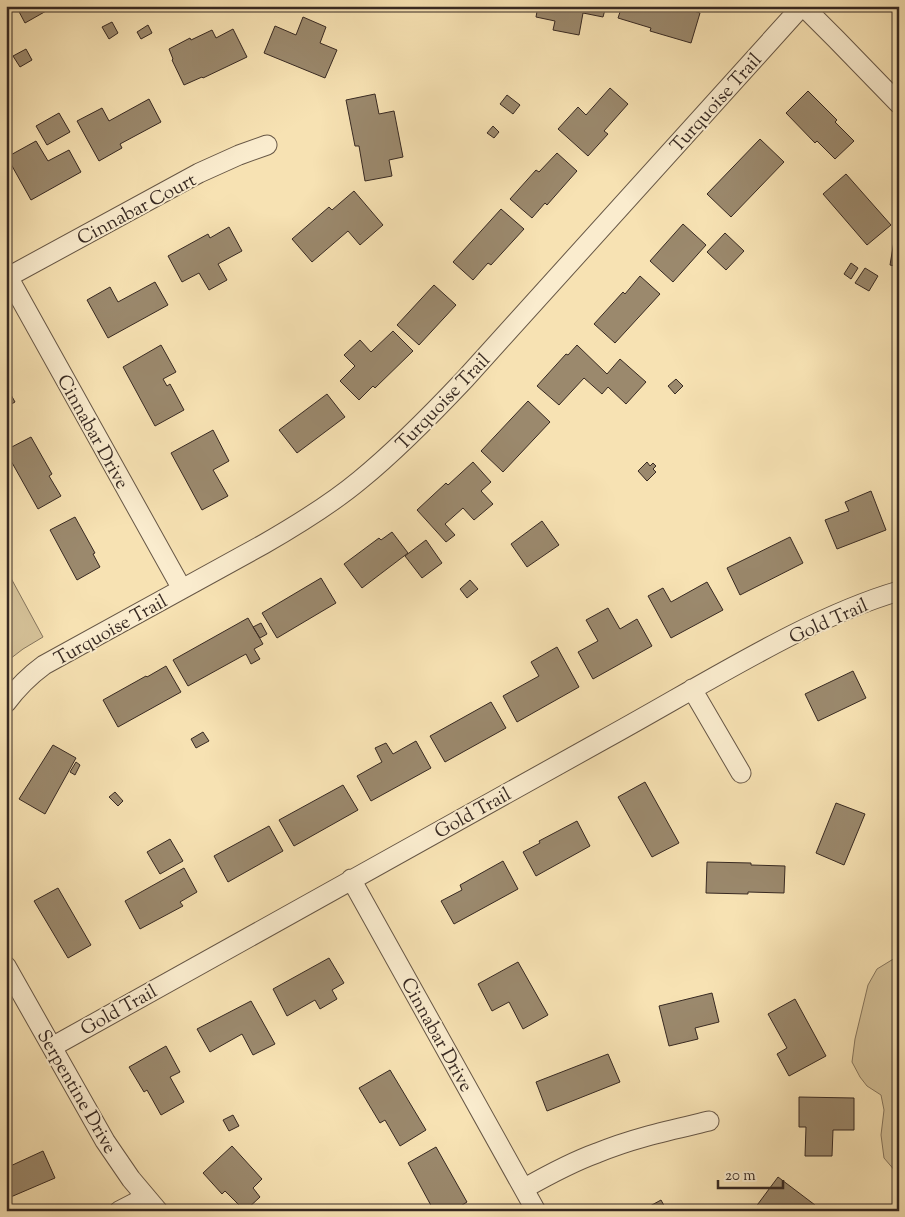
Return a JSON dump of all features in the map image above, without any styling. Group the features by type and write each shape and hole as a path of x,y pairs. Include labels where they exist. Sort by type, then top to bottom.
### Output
{"street":[{"path":"802,6 899,104"},
{"name":"Turquoise Trail","path":"6,703 20,685 44,664 264,544 327,505 360,481 421,426 465,379 802,6"},
{"name":"Cinnabar Court","path":"7,275 199,173 267,145"},
{"name":"Cinnabar Drive","path":"7,275 182,589"},
{"name":"Gold Trail","path":"52,1046 768,647 836,614 899,591"},
{"path":"692,689 741,773"},
{"name":"Cinnabar Drive","path":"351,879 536,1211"},
{"name":"Serpentine Drive","path":"6,966 119,1163 152,1204"},
{"path":"524,1188 598,1152 709,1121"},
{"path":"119,1211 152,1204"}],"shaded area":[{"path":"6,569 43,637 6,662"},
{"path":"899,951 899,1173 884,1158 881,1135 884,1110 881,1095 867,1086 852,1062 855,1039 868,985 877,969 895,958"}],"building":[{"path":"16,6 55,6 25,23"},
{"path":"538,6 606,6 603,17 583,13 579,35 553,30 555,21 536,17"},
{"path":"622,6 678,6 700,13 691,43 650,31 651,28 618,18"},
{"path":"303,17 326,27 320,43 337,50 325,78 264,53 275,26 296,35"},
{"path":"112,22 118,33 109,39 102,27"},
{"path":"148,25 152,33 141,39 137,32"},
{"path":"233,29 247,57 184,85 169,49 190,38 191,40 212,30 216,38"},
{"path":"26,49 32,60 20,67 13,56"},
{"path":"610,88 628,104 604,131 608,134 588,156 558,129 578,107 586,115"},
{"path":"808,91 837,120 835,122 854,141 835,159 817,141 815,143 786,113"},
{"path":"375,94 379,114 394,111 403,157 389,160 392,176 365,181 359,146 355,146 346,100"},
{"path":"507,95 520,105 513,114 500,104"},
{"path":"149,99 161,122 120,144 122,148 99,161 77,121 102,108 109,121"},
{"path":"59,113 70,132 47,145 36,126"},
{"path":"493,126 499,132 494,138 487,133"},
{"path":"760,139 784,162 731,217 707,194"},
{"path":"36,141 48,161 69,150 81,172 31,200 7,157"},
{"path":"557,153 577,171 547,205 545,203 532,218 510,199 536,170 539,172"},
{"path":"846,174 891,225 867,245 823,194"},
{"path":"354,191 383,225 360,245 348,231 312,262 292,239 329,207 332,210"},
{"path":"501,209 524,229 491,265 488,263 473,280 453,262"},
{"path":"683,224 706,245 673,282 650,261"},
{"path":"229,227 242,251 218,264 227,280 209,290 199,273 182,282 168,256 208,234 210,238"},
{"path":"725,233 744,251 726,270 707,252"},
{"path":"895,235 899,236 899,267 890,265"},
{"path":"851,263 858,268 851,279 844,274"},
{"path":"865,268 878,276 869,291 855,283"},
{"path":"640,276 660,294 615,343 594,324 623,292 625,294"},
{"path":"155,282 168,305 108,338 87,300 110,287 118,302"},
{"path":"434,285 456,305 419,345 397,325"},
{"path":"393,331 413,351 375,388 373,386 359,400 340,381 355,366 344,355 360,340 371,352"},
{"path":"161,345 176,372 163,379 167,386 170,384 184,410 155,426 123,367"},
{"path":"577,345 607,374 620,359 646,382 626,404 608,387 602,394 584,378 559,405 537,386 566,354 568,355"},
{"path":"676,379 683,386 675,394 668,386"},
{"path":"6,392 8,395 10,393 15,402 6,407"},
{"path":"327,394 345,417 297,453 279,430"},
{"path":"528,401 550,422 503,472 481,451"},
{"path":"213,430 229,461 213,470 228,496 202,510 171,453"},
{"path":"31,437 52,474 49,476 61,496 38,509 6,452 6,450"},
{"path":"473,462 491,482 481,491 493,504 474,520 463,508 445,524 455,535 446,542 417,510 446,483 448,485"},
{"path":"647,462 650,466 653,463 656,466 653,469 656,472 647,481 638,471"},
{"path":"871,491 886,530 837,549 825,520 849,511 845,502"},
{"path":"75,517 95,553 93,554 100,567 77,580 50,530"},
{"path":"542,521 559,545 527,567 511,544"},
{"path":"392,532 408,553 362,588 344,564 379,538 381,540"},
{"path":"790,537 803,563 740,595 727,568"},
{"path":"426,540 442,563 422,578 405,556"},
{"path":"321,578 336,603 277,638 262,613"},
{"path":"470,580 478,589 467,598 460,589"},
{"path":"707,582 723,610 671,638 648,596 663,588 671,602"},
{"path":"608,608 620,629 637,619 652,646 593,679 578,652 598,641 586,620"},
{"path":"248,618 263,644 254,649 260,659 251,664 246,654 188,686 173,660"},
{"path":"261,623 267,634 260,638 253,627"},
{"path":"557,647 579,687 517,722 503,696 539,676 531,662"},
{"path":"166,666 181,692 118,727 103,700"},
{"path":"853,671 866,698 818,721 805,694"},
{"path":"491,702 506,728 445,762 430,736"},
{"path":"203,732 209,741 196,748 191,739"},
{"path":"416,741 431,768 371,801 357,776 382,762 375,748 386,743 393,754"},
{"path":"53,745 76,758 45,814 19,799"},
{"path":"76,762 80,765 75,775 70,772"},
{"path":"645,782 679,843 652,857 618,797"},
{"path":"343,785 358,810 294,846 279,820"},
{"path":"115,792 123,801 118,806 109,797"},
{"path":"836,803 865,814 844,865 816,853"},
{"path":"577,821 590,846 536,876 523,852 540,843 539,841"},
{"path":"269,826 283,851 228,882 214,856"},
{"path":"170,839 183,861 160,874 147,852"},
{"path":"503,861 518,889 454,924 441,901 462,890 460,885"},
{"path":"707,862 785,866 784,893 706,893"},
{"path":"184,868 197,892 180,902 183,906 140,929 125,901"},
{"path":"58,888 91,945 68,958 34,901"},
{"path":"329,958 344,983 332,990 337,999 320,1009 315,1000 287,1016 273,989"},
{"path":"518,962 548,1015 523,1029 509,1002 492,1011 478,984"},
{"path":"712,993 719,1022 695,1028 698,1039 669,1046 659,1006"},
{"path":"795,999 826,1056 789,1076 777,1054 787,1048 768,1014"},
{"path":"251,1001 275,1044 253,1055 242,1034 210,1052 197,1029"},
{"path":"166,1046 180,1072 170,1077 184,1102 161,1115 147,1090 144,1092 129,1067"},
{"path":"608,1054 620,1082 547,1111 536,1082"},
{"path":"390,1070 426,1130 400,1146 385,1120 380,1123 359,1088"},
{"path":"799,1097 854,1098 854,1130 833,1130 832,1156 805,1156 806,1127 799,1127"},
{"path":"233,1115 239,1126 229,1131 223,1120"},
{"path":"232,1146 262,1179 253,1188 260,1197 245,1211 225,1191 222,1194 203,1173"},
{"path":"436,1147 467,1202 453,1211 434,1211 408,1163"},
{"path":"43,1151 55,1178 6,1199 6,1168"},
{"path":"778,1177 815,1205 811,1211 759,1211 755,1208"},
{"path":"661,1200 667,1211 641,1211"}]}
